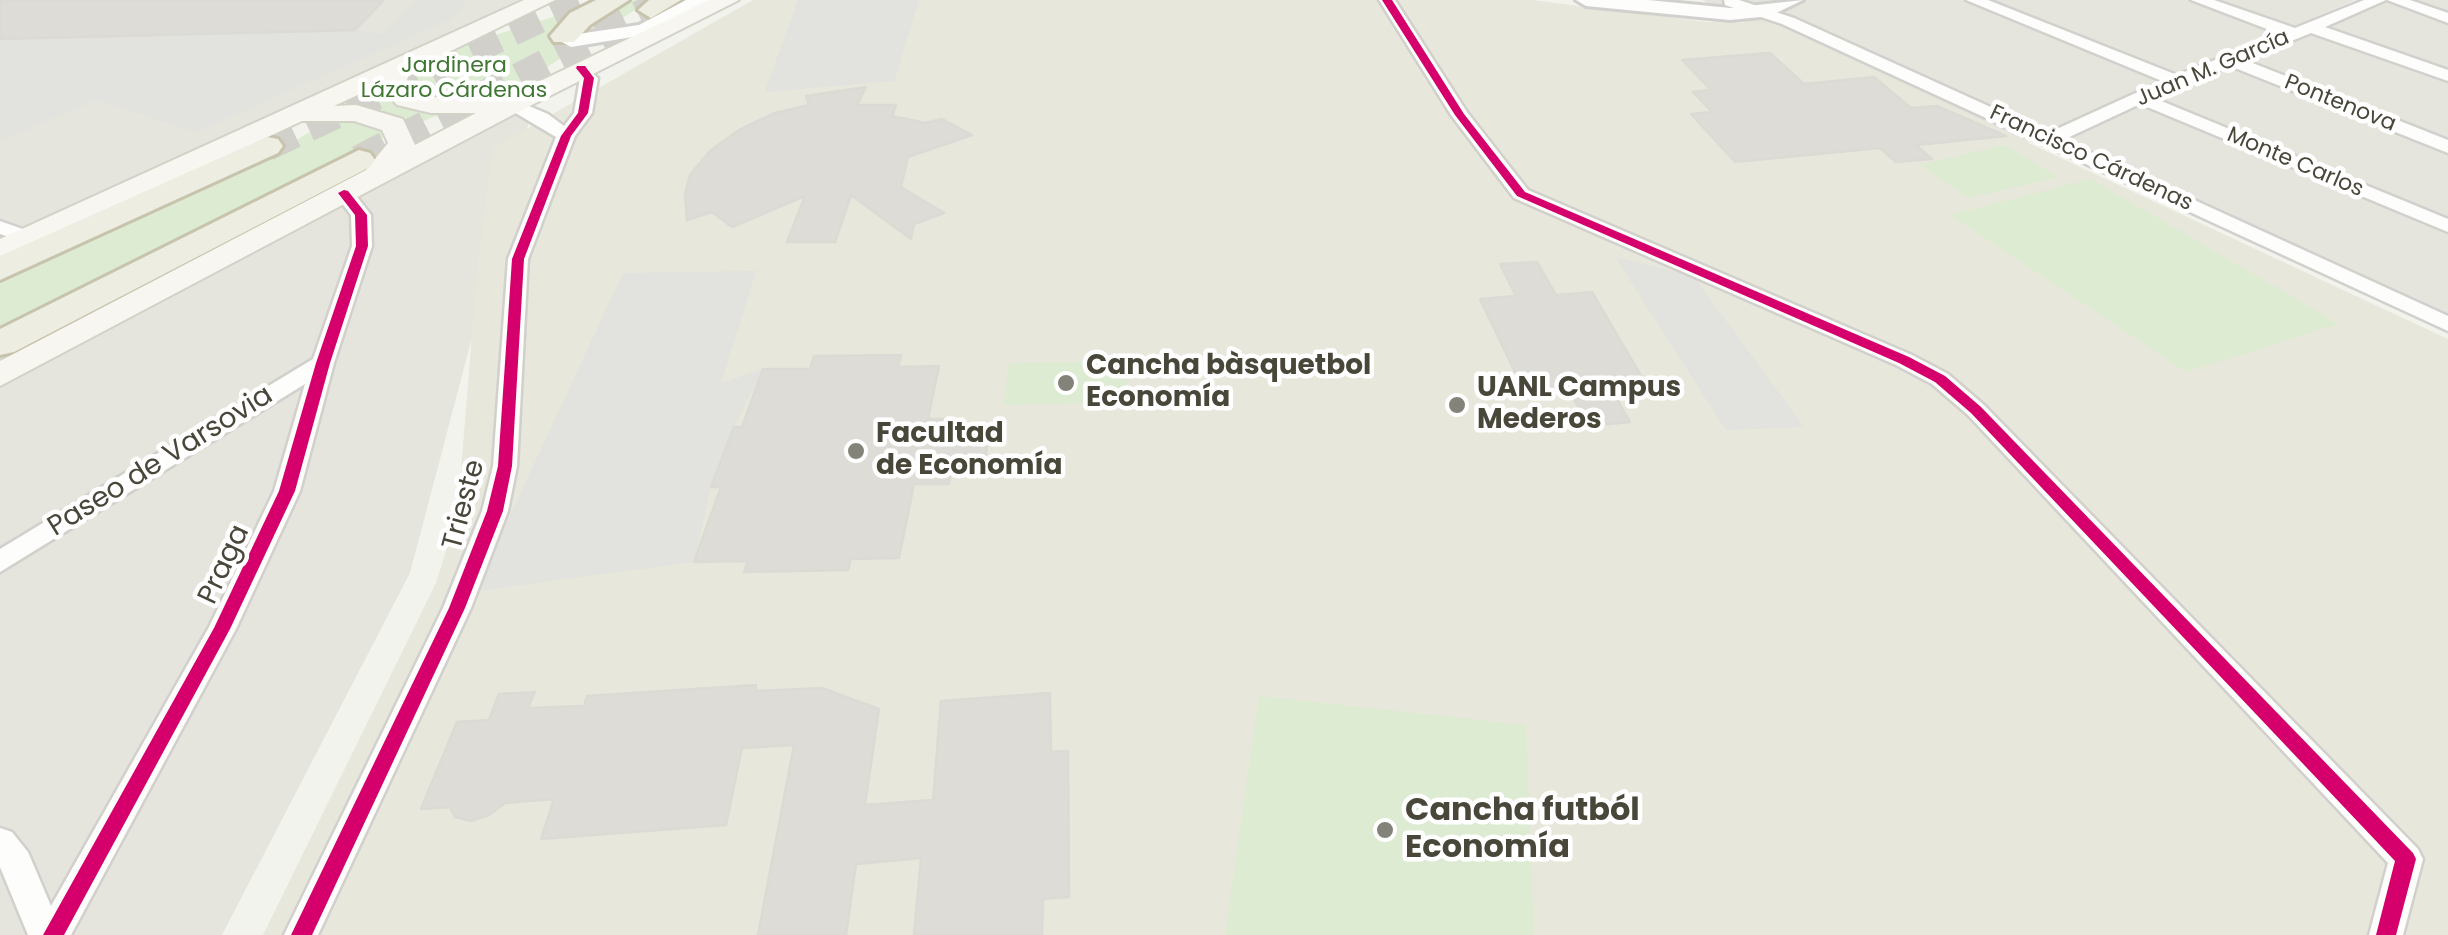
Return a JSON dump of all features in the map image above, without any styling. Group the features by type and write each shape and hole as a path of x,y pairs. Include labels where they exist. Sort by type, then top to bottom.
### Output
{"highway":[{"path":"572,49 580,19 617,0"},
{"path":"0,270 274,134"},
{"path":"0,344 357,178"}],"main road":[{"path":"274,134 543,0"},
{"path":"0,374 357,178 510,105 572,49 727,0"},
{"path":"496,22 572,49"},
{"path":"400,68 391,82 393,89 406,99 447,106 510,105"},
{"path":"0,250 274,134 341,112 370,115 391,123 401,135 399,151 357,178"}],"street":[{"path":"617,0 611,13 622,20 701,0"},
{"path":"1387,0 1460,115 1521,194 1904,360 1940,380 1976,410 2406,858 2386,935"},
{"path":"1589,0 1702,13 1763,12 1793,0"},
{"path":"1692,0 1734,1"},
{"path":"1974,0 2177,81"},
{"path":"2199,0 2448,76"},
{"name":"Juan M. García","path":"2048,140 2177,81 2378,0"},
{"path":"2395,0 2448,18"},
{"name":"Francisco Cárdenas","path":"1734,1 2448,324"},
{"path":"572,49 635,33 664,9"},
{"name":"Trieste","path":"302,935 457,608 496,511 505,466 518,259 566,136 584,112 588,78 572,49"},
{"name":"Pontenova","path":"2232,60 2448,147"},
{"name":"Monte Carlos","path":"2142,99 2448,226"},
{"path":"510,105 542,118 566,136"},
{"name":"Praga","path":"52,935 222,629 287,491 322,363 362,246 357,178"},
{"path":"0,227 27,238"},
{"name":"Paseo de Varsovia","path":"0,562 322,363"},
{"path":"0,842 16,862 44,935"}],"shaded area":[{"path":"0,0 519,0 0,243"},
{"path":"416,0 467,0 454,18 196,132 96,100 0,141 0,39 355,30 384,34"},
{"name":"UANL Campus Mederos","path":"753,0 1532,0 1707,22 1772,23 2448,339 2448,935 263,935 436,583 450,538 461,471 477,270 493,148"},
{"path":"798,0 919,0 894,81 765,92"},
{"path":"1702,0 2355,0 2042,133 2001,161"},
{"path":"2367,0 2448,0 2448,320 2068,140"},
{"path":"537,91 410,573 222,935 0,935 0,371"},
{"path":"1615,257 1693,276 1804,427 1726,430"},
{"path":"756,271 721,383 763,369 734,427 711,487 694,562 475,591 623,273"}],"green space":[{"name":"Jardinera Lázaro Cárdenas","path":"607,0 650,0 535,75 344,154 0,332 0,276 295,141 441,52"},
{"path":"2005,145 2057,177 1969,198 1919,165"},
{"path":"2091,179 2339,324 2186,372 1950,215"},
{"name":"Cancha bàsquetbol Economía","path":"1126,361 1126,402 1004,405 1009,363"},
{"name":"Cancha futból Economía","path":"1259,696 1526,725 1534,935 1225,935"}],"building":[{"path":"0,0 384,0 355,30 0,39"},
{"path":"1770,53 1804,84 1874,77 1911,108 1937,106 2006,136 1916,145 1932,159 1896,162 1880,148 1735,162 1691,114 1712,112 1693,92 1711,90 1682,60"},
{"path":"866,87 857,105 896,105 892,116 925,123 942,119 972,135 908,157 901,187 944,213 914,224 911,239 851,195 835,242 787,242 805,196 732,227 712,212 687,220 685,194 690,175 710,151 739,130 775,113 809,105 806,96"},
{"path":"1537,262 1556,295 1592,292 1644,381 1608,384 1630,422 1588,426 1570,391 1526,395 1480,299 1516,296 1500,264"},
{"name":"Facultad de Economía","path":"901,355 898,367 939,366 928,419 960,419 958,430 990,429 983,472 951,472 949,484 914,484 899,558 851,559 848,570 744,572 748,561 694,562 721,487 711,487 734,427 742,427 763,369 810,369 814,356"},
{"path":"756,685 755,691 822,688 879,709 865,805 933,800 941,701 1050,693 1051,752 1068,751 1069,897 1043,899 1042,935 914,935 921,858 856,864 846,935 758,935 794,745 742,748 726,825 541,839 554,799 505,803 489,815 471,821 455,817 450,807 421,809 457,722 489,720 499,694 535,692 528,708 584,706 587,696"}],"tunnel":[{"path":"267,146 578,0"},
{"path":"359,160 651,10"}],"cycle path":[{"path":"1387,0 1460,115 1521,194 1904,360 1940,379 1976,410 2406,859 2386,935"},
{"path":"301,935 457,608 495,511 505,466 518,259 566,136 583,113 589,78 581,68"},
{"path":"53,935 222,629 287,491 323,363 362,246 361,215 344,193"}],"place":[{"name":"Cancha bàsquetbol Economía","path":"1066,383"},
{"name":"UANL Campus Mederos","path":"1457,405"},
{"name":"Facultad de Economía","path":"856,451"},
{"name":"Cancha futból Economía","path":"1385,830"}]}
